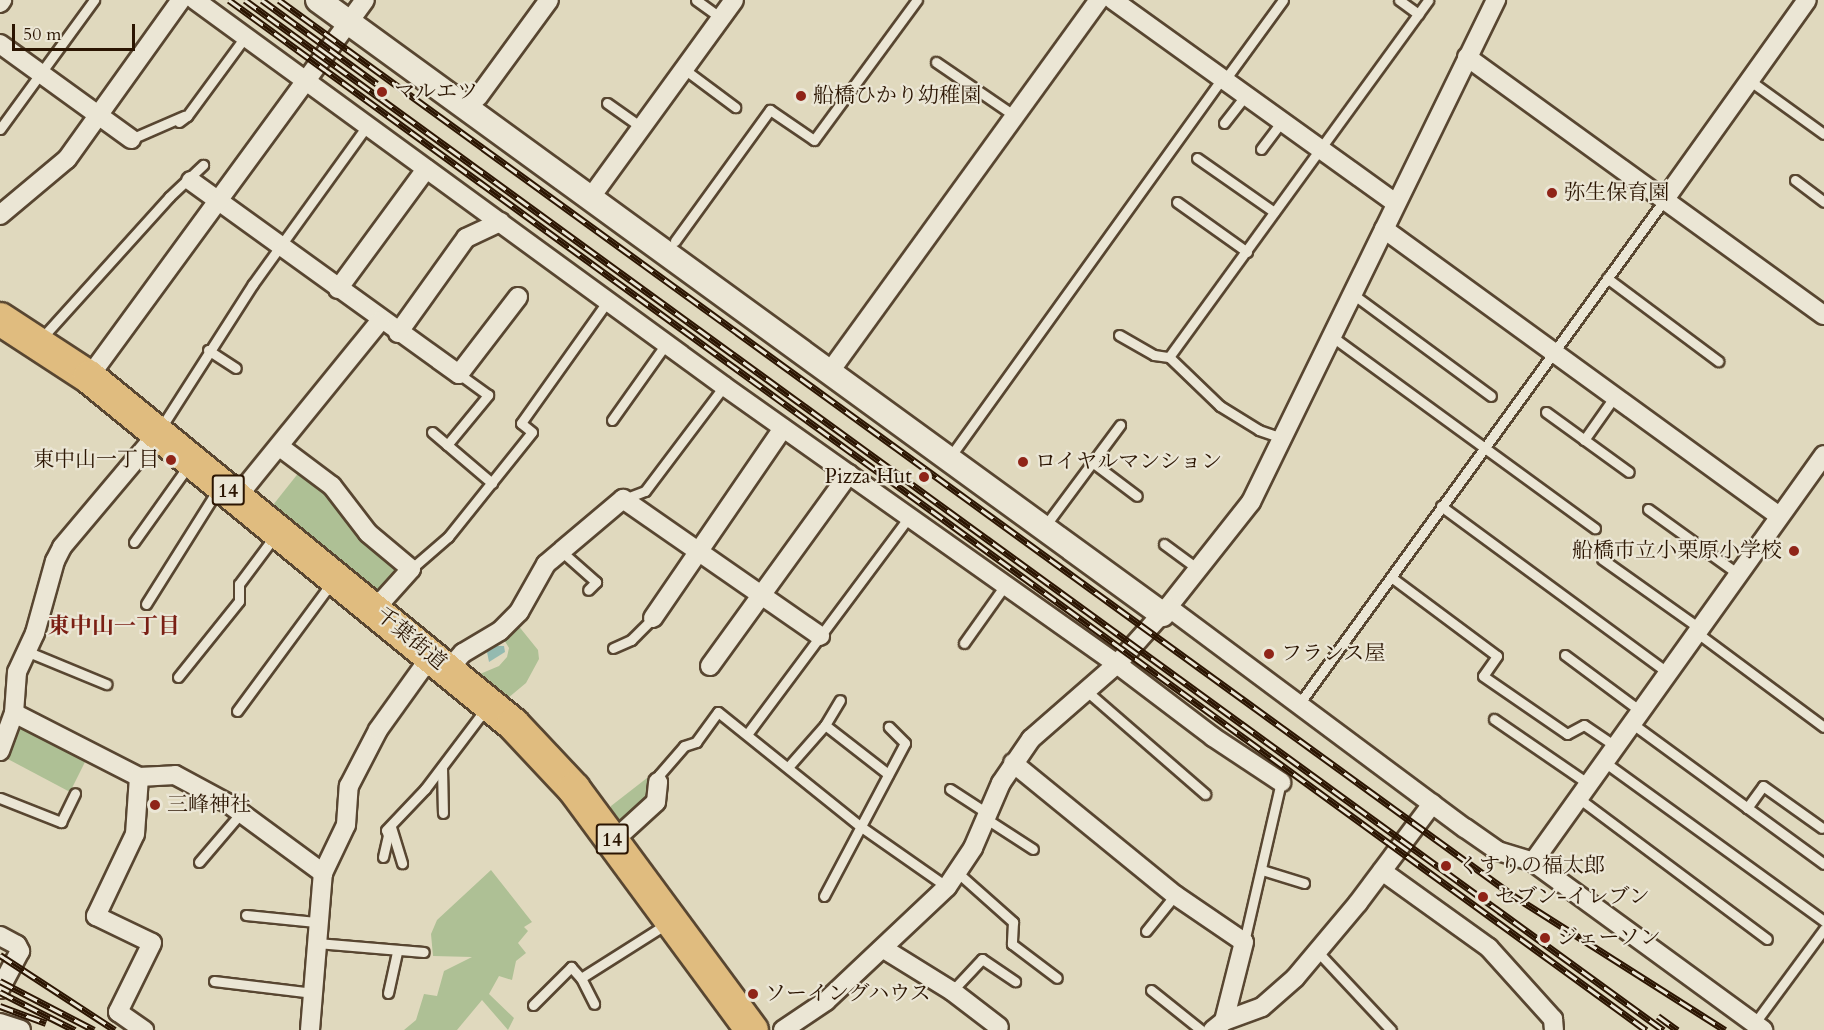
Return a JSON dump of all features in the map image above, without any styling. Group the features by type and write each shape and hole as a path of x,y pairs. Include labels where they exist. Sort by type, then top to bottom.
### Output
{"highway":[{"name":"千葉街道","path":"0,319 38,342 161,428 193,461 513,724 574,789 744,1026"}],"street":[{"path":"0,215 67,159 181,0"},
{"path":"195,0 607,302 908,518 1006,584 1213,737 1281,782"},
{"path":"318,0 1045,526 1413,786 1432,804 1498,851 1533,862 1759,1027"},
{"path":"89,377 365,0"},
{"path":"478,97 549,0"},
{"path":"591,197 734,0"},
{"path":"831,370 1100,0"},
{"path":"1113,0 1395,203"},
{"path":"783,1030 826,1001 884,949 952,880 974,848 986,815 1013,763 1031,739 1089,693 1117,664 1165,611 1251,502 1285,439 1395,203 1496,0"},
{"path":"1665,199 1807,0"},
{"path":"0,44 131,138"},
{"path":"1467,57 1824,315"},
{"path":"338,290 426,169"},
{"path":"190,181 380,321 459,374 518,297"},
{"path":"398,333 466,238 500,222"},
{"path":"1384,229 1779,516"},
{"path":"229,491 280,447 380,321"},
{"path":"0,751 14,712 13,691 62,547 161,428"},
{"path":"652,618 700,552 783,428"},
{"path":"280,447 332,486 368,533 411,569 375,609"},
{"path":"1533,862 1634,716 1824,454"},
{"path":"710,666 849,474"},
{"path":"310,1030 316,922 323,873 346,825 349,786 378,730 440,663 500,632 519,612 530,587 546,564 623,499 820,636"},
{"path":"14,712 139,777 175,775 229,804 323,873"},
{"path":"1013,763 1175,895 1244,942 1221,1026"},
{"path":"139,777 135,834 96,916 152,943 118,1012 144,1030"},
{"path":"622,833 656,802 658,782"},
{"path":"1221,1026 1262,1007 1295,978 1382,871 1432,804"},
{"path":"1382,871 1488,948 1553,1019 1554,1030"},
{"path":"0,936 17,945 20,951 0,989"},
{"path":"884,949 952,991 987,1026"},
{"path":"2,1026 21,1030"}],"lane":[{"path":"0,129 93,0"},
{"path":"696,0 721,18"},
{"path":"675,240 770,110 814,140 915,3 904,0"},
{"path":"950,457 1283,0"},
{"path":"1399,0 1418,14"},
{"path":"1169,357 1428,0"},
{"path":"131,138 178,117 183,119 244,37"},
{"path":"936,62 1015,116"},
{"path":"684,69 735,106"},
{"path":"1749,80 1824,134"},
{"path":"1224,123 1245,96"},
{"path":"607,103 641,128"},
{"path":"1261,149 1281,122"},
{"path":"161,428 208,350 279,246 367,126"},
{"path":"1197,158 1274,212"},
{"path":"38,342 169,197 190,181 203,165"},
{"path":"1795,180 1824,202"},
{"path":"1299,704 1552,351 1665,199"},
{"path":"1177,202 1247,252"},
{"path":"1607,278 1718,362"},
{"path":"1354,295 1491,396"},
{"path":"411,569 448,537 532,432 521,423 607,302"},
{"path":"1119,334 1154,355 1169,357 1220,406 1259,430 1285,439"},
{"path":"1334,338 1595,528"},
{"path":"612,420 666,344"},
{"path":"208,350 236,368"},
{"path":"447,445 488,395 459,374"},
{"path":"623,499 645,491 724,386"},
{"path":"1584,440 1615,396"},
{"path":"1546,412 1629,472"},
{"path":"1045,526 1120,425"},
{"path":"432,432 492,483"},
{"path":"134,542 193,461"},
{"path":"1092,462 1137,496"},
{"path":"146,604 229,491"},
{"path":"1441,506 1667,672"},
{"path":"1648,509 1738,574"},
{"path":"748,733 908,518"},
{"path":"178,677 239,601 239,584 272,541"},
{"path":"1164,544 1198,569"},
{"path":"561,551 596,582 588,590"},
{"path":"1602,559 1824,726"},
{"path":"1391,578 1497,656 1483,676 1567,734 1584,725 1614,745"},
{"path":"964,643 1006,584"},
{"path":"237,711 327,589"},
{"path":"613,648 631,640 652,618"},
{"path":"26,651 106,684"},
{"path":"1565,656 1634,716 1747,808 1824,864"},
{"path":"1089,693 1205,794"},
{"path":"789,766 825,724 840,700"},
{"path":"658,782 659,775 684,746 696,742 718,712 748,733 860,826 952,880 1013,922 1012,944 1057,978"},
{"path":"383,857 388,835 386,830 442,767 481,715"},
{"path":"1494,719 1767,939"},
{"path":"825,724 888,774"},
{"path":"824,896 905,743 889,727"},
{"path":"1603,761 1824,921"},
{"path":"442,767 443,813"},
{"path":"1244,942 1281,782"},
{"path":"1747,808 1763,786 1822,828"},
{"path":"950,789 1033,849"},
{"path":"0,798 61,822 75,793"},
{"path":"199,862 240,814"},
{"path":"390,825 402,863"},
{"path":"1262,870 1304,883"},
{"path":"1146,931 1175,895"},
{"path":"246,915 316,922"},
{"path":"581,978 660,928"},
{"path":"1759,1027 1824,929"},
{"path":"316,944 397,952 424,952"},
{"path":"1317,951 1391,1030"},
{"path":"388,993 397,952"},
{"path":"952,991 982,959 1015,981"},
{"path":"533,1005 571,967 581,978 594,1004"},
{"path":"214,981 313,993"},
{"path":"1151,990 1201,1030"}],"green space":[{"path":"300,471 327,492 398,567 398,573 380,593 273,505"},
{"path":"517,624 538,650 539,659 526,683 508,698 480,674 499,666 507,657 509,648 503,638"},
{"path":"21,721 89,754 70,792 4,757"},
{"path":"647,778 649,799 621,824 610,811 611,806"},
{"path":"491,870 532,922 524,927 528,931 518,943 526,953 516,961 512,980 499,976 489,994 514,1018 508,1030 482,1000 457,1030 404,1030 416,1020 424,994 437,996 444,971 472,957 433,956 431,934 437,920"}],"water":[{"path":"497,646 504,646 505,652 489,662 487,652"}],"railway":[{"path":"229,0 1646,1030"},
{"path":"245,0 1663,1030"},
{"path":"262,0 377,84"},
{"path":"279,0 1514,896 1725,1030"},
{"path":"0,955 115,1030"},
{"path":"0,981 94,1030"},
{"path":"0,992 75,1030"},
{"path":"0,1006 46,1023"},
{"path":"1658,1016 1677,1030"}],"place":[{"name":"マルエツ","path":"382,92"},
{"name":"船橋ひかり幼稚園","path":"801,96"},
{"name":"弥生保育園","path":"1552,193"},
{"name":"東中山一丁目","path":"171,460"},
{"name":"ロイヤルマンション","path":"1023,462"},
{"name":"Pizza Hut","path":"924,477"},
{"name":"船橋市立小栗原小学校","path":"1794,551"},
{"name":"フランス屋","path":"1269,654"},
{"name":"三峰神社","path":"155,805"},
{"name":"くすりの福太郎","path":"1446,866"},
{"name":"セブン-イレブン","path":"1483,897"},
{"name":"ジェーソン","path":"1545,938"},
{"name":"ソーイングハウス","path":"753,994"}],"district":[{"name":"東中山一丁目","path":"114,627"}]}
